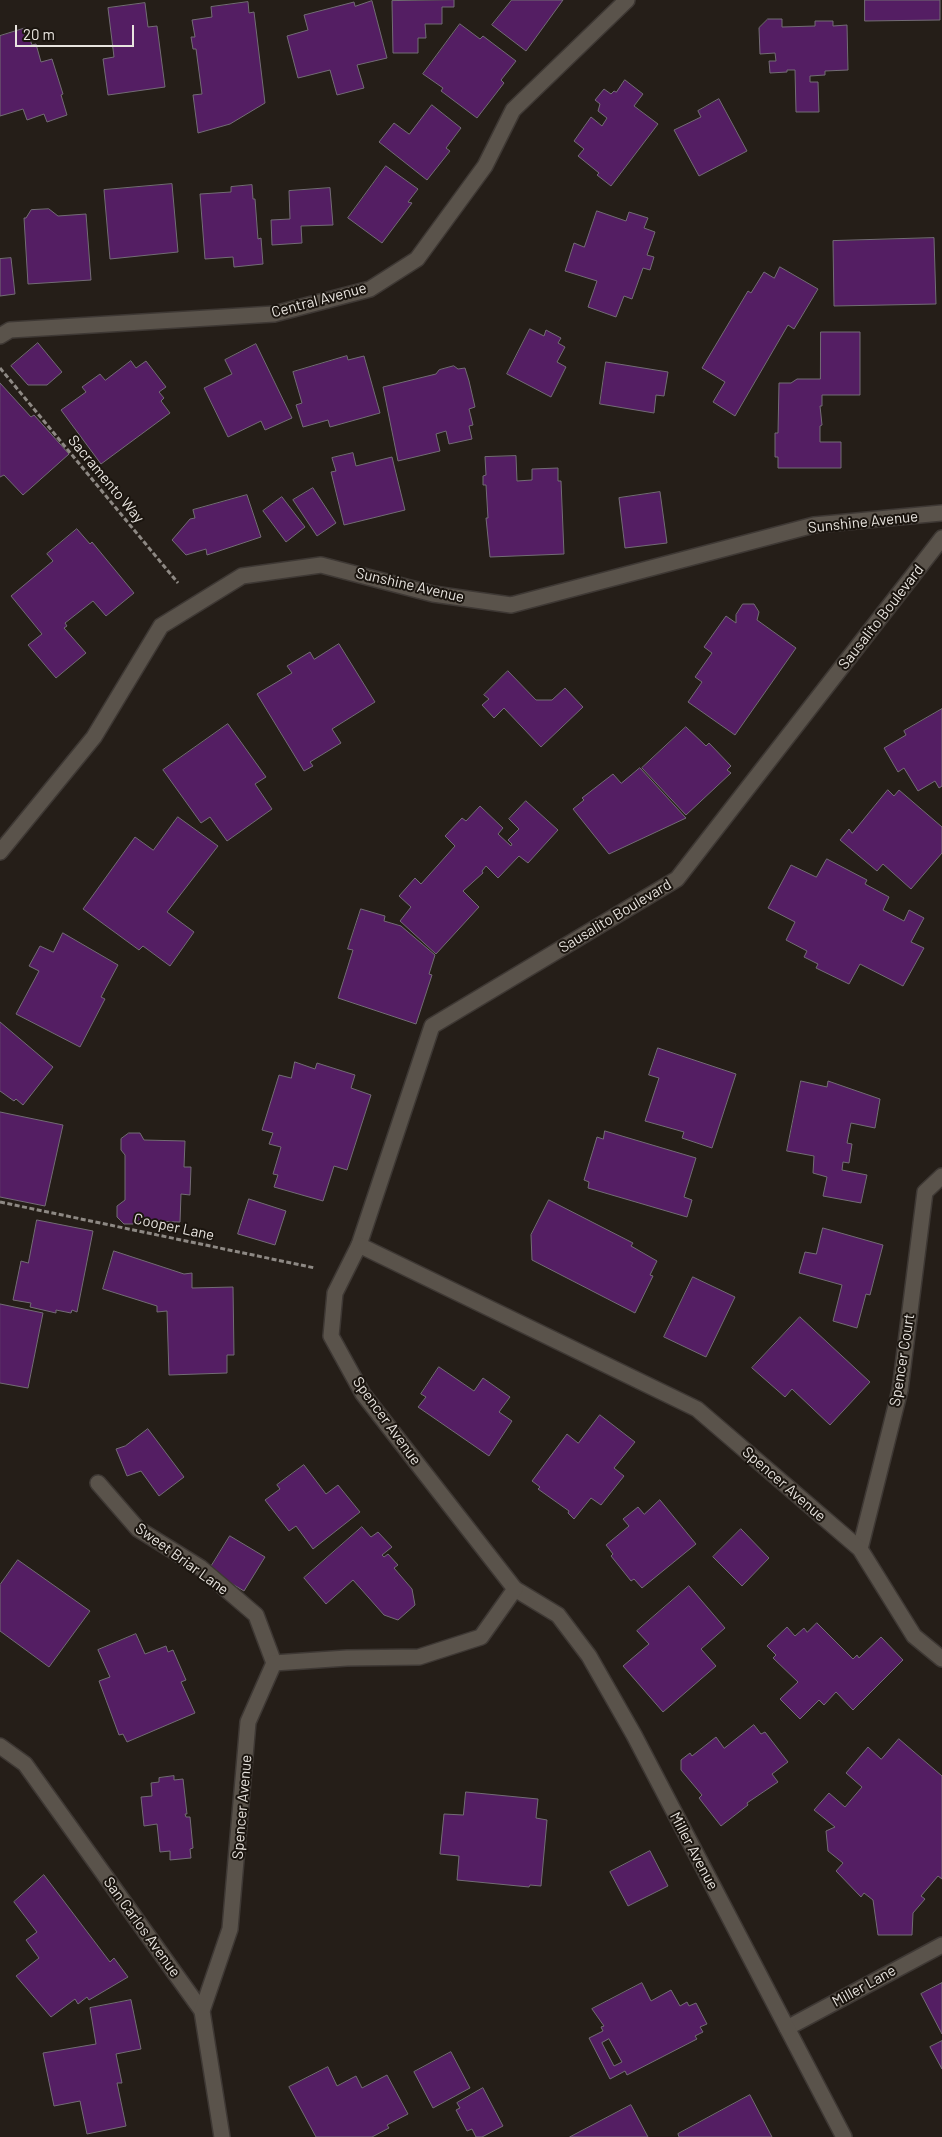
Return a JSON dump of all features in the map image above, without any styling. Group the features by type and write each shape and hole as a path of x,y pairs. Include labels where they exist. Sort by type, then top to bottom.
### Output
{"street":[{"name":"Central Avenue","path":"0,336 10,330 274,314 370,288 417,259 485,166 513,110 627,0"},
{"name":"Sunshine Avenue","path":"0,852 94,736 161,626 242,576 321,565 434,594 511,605 814,525 942,513"},
{"name":"Sausalito Boulevard","path":"359,1245 432,1026 677,879 942,538"},
{"name":"Spencer Court","path":"860,1549 900,1390 925,1192 942,1176"},
{"name":"Spencer Avenue","path":"515,1589 363,1394 330,1336 335,1293 359,1245 697,1409 860,1549 914,1636 942,1659"},
{"name":"Sweet Briar Lane","path":"98,1483 138,1529 201,1568 256,1615 274,1663"},
{"path":"274,1663 347,1658 419,1657 481,1637 515,1589"},
{"name":"Miller Avenue","path":"515,1589 558,1616 589,1656 634,1735 844,2137"},
{"name":"Spencer Avenue","path":"202,2011 230,1929 248,1722 274,1663"},
{"name":"San Carlos Avenue","path":"0,1746 25,1764 202,2011 222,2137"},
{"name":"Miller Lane","path":"787,2028 942,1946"}],"path":[{"name":"Sacramento Way","path":"0,368 196,604"},
{"name":"Cooper Lane","path":"0,1202 344,1274"}],"building":[{"path":"454,0 454,7 442,7 442,24 425,24 426,38 418,38 418,53 393,53 392,1"},
{"path":"512,0 563,0 526,51 492,25"},
{"path":"865,0 940,0 940,20 865,21"},
{"path":"372,1 387,58 357,65 364,88 337,95 330,70 298,78 287,36 308,30 304,15 354,2 355,6"},
{"path":"248,2 249,13 254,12 265,103 230,124 198,133 193,95 202,94 196,49 193,49 191,37 195,37 192,20 212,17 211,7"},
{"path":"145,3 148,27 157,26 165,87 108,95 103,59 114,57 108,8"},
{"path":"768,19 782,19 782,27 815,26 815,21 833,21 833,26 847,25 848,70 825,71 825,75 810,76 810,82 818,82 819,112 796,112 795,70 770,73 769,61 776,61 775,53 760,54 759,28"},
{"path":"460,24 480,39 483,36 516,61 501,80 504,83 477,118 441,91 443,88 423,74"},
{"path":"26,28 32,45 36,44 41,62 52,59 63,94 61,95 67,115 47,122 44,114 27,120 23,109 0,116 0,36"},
{"path":"625,80 643,94 634,106 658,124 611,186 597,175 599,173 578,156 584,149 574,141 591,117 602,126 607,118 598,111 600,104 595,100 604,89 611,94 614,91 616,92"},
{"path":"719,99 747,151 699,176 674,130 701,117 698,111"},
{"path":"432,105 461,128 446,148 450,151 427,180 379,142 394,123 409,134"},
{"path":"386,166 418,189 408,202 412,203 382,243 348,218"},
{"path":"172,184 178,252 110,259 104,190"},
{"path":"252,185 258,239 261,238 263,264 234,267 233,257 205,259 200,194 231,192 231,187"},
{"path":"330,188 333,225 301,226 302,243 272,245 271,220 290,219 289,191"},
{"path":"49,209 58,216 86,214 91,280 28,284 24,218 26,218 31,210"},
{"path":"597,211 626,221 629,212 648,218 644,228 655,232 647,255 654,257 650,270 643,268 632,299 624,296 616,317 588,307 597,281 565,271 574,243 584,247"},
{"path":"934,238 936,304 834,306 833,241"},
{"path":"11,258 15,294 0,296 0,259"},
{"path":"780,267 818,289 794,329 788,325 735,416 713,402 725,382 702,368 748,291 751,293 764,272 774,278"},
{"path":"530,329 544,336 546,330 561,338 558,343 565,347 557,362 566,367 551,397 507,374"},
{"path":"821,332 860,332 860,395 822,395 822,406 820,406 822,425 820,426 820,442 841,442 841,468 778,468 778,457 775,457 775,433 778,433 779,383 791,383 797,379 820,379"},
{"path":"38,343 62,372 47,385 28,385 11,366"},
{"path":"256,344 292,418 265,430 261,421 228,437 204,388 232,374 225,360"},
{"path":"347,356 348,360 364,356 380,413 330,427 328,420 303,427 296,405 302,403 293,372"},
{"path":"131,361 136,368 146,361 166,387 159,392 164,398 161,401 170,413 101,464 61,410 86,392 82,387 100,374 105,380"},
{"path":"606,362 668,372 664,396 656,395 654,413 600,404"},
{"path":"454,366 458,369 465,368 469,381 475,407 469,409 473,425 469,426 472,439 449,444 446,431 436,434 440,451 398,461 383,387 436,374 439,370"},
{"path":"0,383 31,417 34,415 69,454 23,495 4,475 0,477"},
{"path":"353,453 356,466 392,457 405,510 344,525 331,472 336,471 332,458"},
{"path":"516,456 517,481 532,480 532,469 558,468 558,481 561,481 564,554 490,557 486,518 488,518 486,485 483,485 483,476 486,475 485,457"},
{"path":"313,488 336,523 317,536 293,500"},
{"path":"660,492 667,543 625,548 619,498"},
{"path":"247,495 261,537 207,555 206,549 186,555 172,540 190,519 195,518 193,510"},
{"path":"282,497 305,527 286,542 263,511"},
{"path":"77,529 90,544 92,542 134,593 106,616 93,601 65,623 67,626 64,628 86,653 56,678 28,645 42,634 11,596 53,561 47,554"},
{"path":"743,604 754,604 759,612 757,620 796,648 735,735 688,702 702,682 695,677 712,653 704,647 726,616 736,623 736,615"},
{"path":"339,644 375,702 332,729 341,743 310,762 313,766 304,771 257,694 292,673 287,666 310,652 314,659"},
{"path":"508,671 536,700 552,700 565,688 583,707 541,747 504,708 494,718 482,705 489,699 484,695"},
{"path":"942,709 942,786 939,788 935,781 918,791 904,768 898,772 884,748 906,735 904,731"},
{"path":"228,724 266,777 255,784 272,809 227,841 210,817 201,823 163,770"},
{"path":"686,727 706,746 709,743 731,766 727,770 731,773 686,815 642,768"},
{"path":"640,768 686,818 609,854 573,809 584,800 582,798 613,774 621,783"},
{"path":"888,790 894,796 899,790 942,827 942,853 911,889 883,864 877,871 840,840 849,829 852,833"},
{"path":"526,801 558,830 528,863 519,856 498,878 486,866 482,871 483,873 463,891 479,907 436,954 400,921 411,907 399,896 415,878 421,884 455,846 445,836 462,818 466,821 480,806 503,828 498,834 511,846 512,844 508,840 519,829 509,819"},
{"path":"178,817 218,846 167,912 194,932 170,966 143,946 139,950 83,909 135,837 153,850"},
{"path":"827,859 867,880 865,884 889,897 883,910 904,921 909,910 924,918 911,942 924,948 903,986 860,964 849,984 816,968 818,964 804,957 807,951 786,940 795,922 768,908 791,865 816,877"},
{"path":"361,909 385,916 384,921 401,926 435,955 429,974 432,975 416,1024 338,998 353,950 348,949"},
{"path":"63,933 118,965 101,997 105,999 80,1047 16,1014 39,971 29,966 40,946 53,952"},
{"path":"0,1022 53,1067 23,1105 0,1091"},
{"path":"658,1048 736,1074 712,1148 682,1138 684,1132 645,1121 659,1078 649,1075"},
{"path":"295,1062 315,1069 317,1063 355,1075 351,1088 371,1095 347,1170 334,1166 323,1201 274,1187 278,1175 273,1174 281,1147 269,1144 273,1133 262,1130 279,1075 291,1078"},
{"path":"801,1081 827,1087 828,1081 880,1099 875,1128 851,1123 847,1143 852,1144 849,1163 843,1162 842,1170 867,1175 861,1203 823,1196 827,1177 813,1173 814,1156 787,1151"},
{"path":"0,1112 63,1125 45,1206 0,1197"},
{"path":"605,1131 696,1158 684,1197 692,1200 687,1217 588,1188 589,1182 584,1180 597,1137 603,1139"},
{"path":"129,1133 140,1133 144,1140 185,1141 184,1167 191,1167 190,1195 181,1194 180,1222 137,1221 133,1224 124,1224 117,1217 117,1206 125,1200 125,1155 121,1150 121,1139"},
{"path":"249,1199 286,1211 275,1245 238,1234"},
{"path":"549,1200 633,1243 631,1246 657,1261 650,1275 653,1276 635,1313 532,1260 531,1235"},
{"path":"37,1220 93,1231 77,1312 72,1310 71,1313 56,1310 56,1313 30,1307 31,1303 13,1300 21,1261 28,1263"},
{"path":"823,1228 883,1245 870,1295 866,1294 857,1328 833,1321 842,1285 799,1273 805,1252 816,1254"},
{"path":"114,1251 184,1274 192,1273 192,1288 233,1287 234,1355 227,1355 227,1373 169,1375 167,1311 157,1312 157,1306 103,1289"},
{"path":"693,1277 735,1297 706,1357 664,1337"},
{"path":"0,1304 43,1313 28,1388 0,1383"},
{"path":"800,1317 870,1382 830,1425 792,1389 785,1397 752,1368"},
{"path":"439,1367 474,1391 483,1378 510,1397 499,1412 512,1421 489,1456 418,1407 426,1397 421,1394"},
{"path":"600,1415 635,1442 614,1468 624,1476 601,1505 591,1498 574,1519 568,1513 569,1511 538,1489 540,1487 532,1481 567,1434 578,1443"},
{"path":"148,1429 184,1477 159,1496 141,1471 127,1476 116,1449 125,1446"},
{"path":"304,1465 326,1494 338,1485 360,1512 313,1549 296,1526 289,1531 265,1500 280,1489 277,1485"},
{"path":"660,1500 696,1544 642,1588 634,1579 631,1581 611,1556 613,1554 606,1545 629,1526 623,1519 638,1507 644,1514"},
{"path":"362,1527 371,1537 378,1532 392,1547 382,1555 384,1557 388,1554 398,1565 394,1568 412,1589 415,1605 398,1620 384,1615 353,1580 326,1604 304,1578"},
{"path":"741,1529 769,1558 742,1586 713,1557"},
{"path":"230,1536 265,1557 244,1591 209,1570"},
{"path":"18,1560 90,1611 49,1667 0,1631 0,1585"},
{"path":"689,1586 725,1628 701,1649 716,1666 663,1712 623,1666 649,1644 637,1631"},
{"path":"817,1623 853,1659 857,1655 859,1658 881,1637 903,1660 853,1710 836,1692 824,1705 819,1700 800,1719 780,1699 798,1682 773,1658 776,1655 767,1646 787,1627 795,1636 804,1628 807,1632"},
{"path":"136,1634 145,1654 166,1646 168,1652 173,1650 186,1680 181,1682 195,1713 127,1742 123,1734 119,1735 99,1681 110,1677 98,1650"},
{"path":"754,1725 761,1734 765,1732 788,1762 772,1774 778,1782 747,1803 748,1805 721,1826 699,1798 702,1795 681,1770 681,1760 690,1753 692,1756 716,1737 724,1748"},
{"path":"899,1739 942,1776 942,1879 938,1876 921,1896 925,1899 913,1913 912,1935 878,1935 873,1900 864,1893 861,1897 836,1871 843,1863 828,1851 826,1831 835,1827 814,1810 829,1793 845,1807 862,1787 846,1773 868,1747 881,1759"},
{"path":"174,1776 174,1780 183,1779 187,1814 185,1814 186,1817 190,1817 193,1848 190,1849 191,1858 170,1860 170,1851 160,1852 157,1824 144,1826 141,1797 152,1796 151,1783 159,1782 159,1778"},
{"path":"466,1792 538,1799 536,1818 547,1820 541,1886 530,1885 529,1887 457,1880 459,1856 440,1854 444,1814 463,1815"},
{"path":"650,1851 668,1886 628,1906 610,1872"},
{"path":"44,1875 110,1962 114,1958 128,1977 89,2000 87,1997 78,2004 75,1999 51,2017 16,1976 39,1958 26,1940 37,1932 14,1902"},
{"path":"642,1983 651,2001 671,1990 680,2006 687,2002 689,2006 696,2003 707,2024 700,2027 703,2032 695,2036 697,2039 627,2075 625,2071 610,2079 589,2038 603,2031 601,2027 604,2026 592,2009","holes":["609,2039 622,2062 614,2066 602,2043"]},
{"path":"942,1983 942,2034 921,1994"},
{"path":"131,2000 141,2049 116,2054 122,2083 117,2083 126,2126 87,2134 80,2101 54,2106 43,2053 96,2044 90,2008"},
{"path":"942,2041 942,2069 930,2047"},
{"path":"451,2052 470,2088 433,2108 414,2072"},
{"path":"328,2067 337,2086 356,2076 362,2088 387,2075 408,2114 387,2125 389,2128 372,2137 316,2137 289,2087"},
{"path":"483,2088 503,2126 482,2137 476,2137 472,2129 467,2131 456,2110 460,2108 457,2103"},
{"path":"750,2095 772,2137 679,2137 678,2134"},
{"path":"631,2105 648,2137 570,2137"}]}
